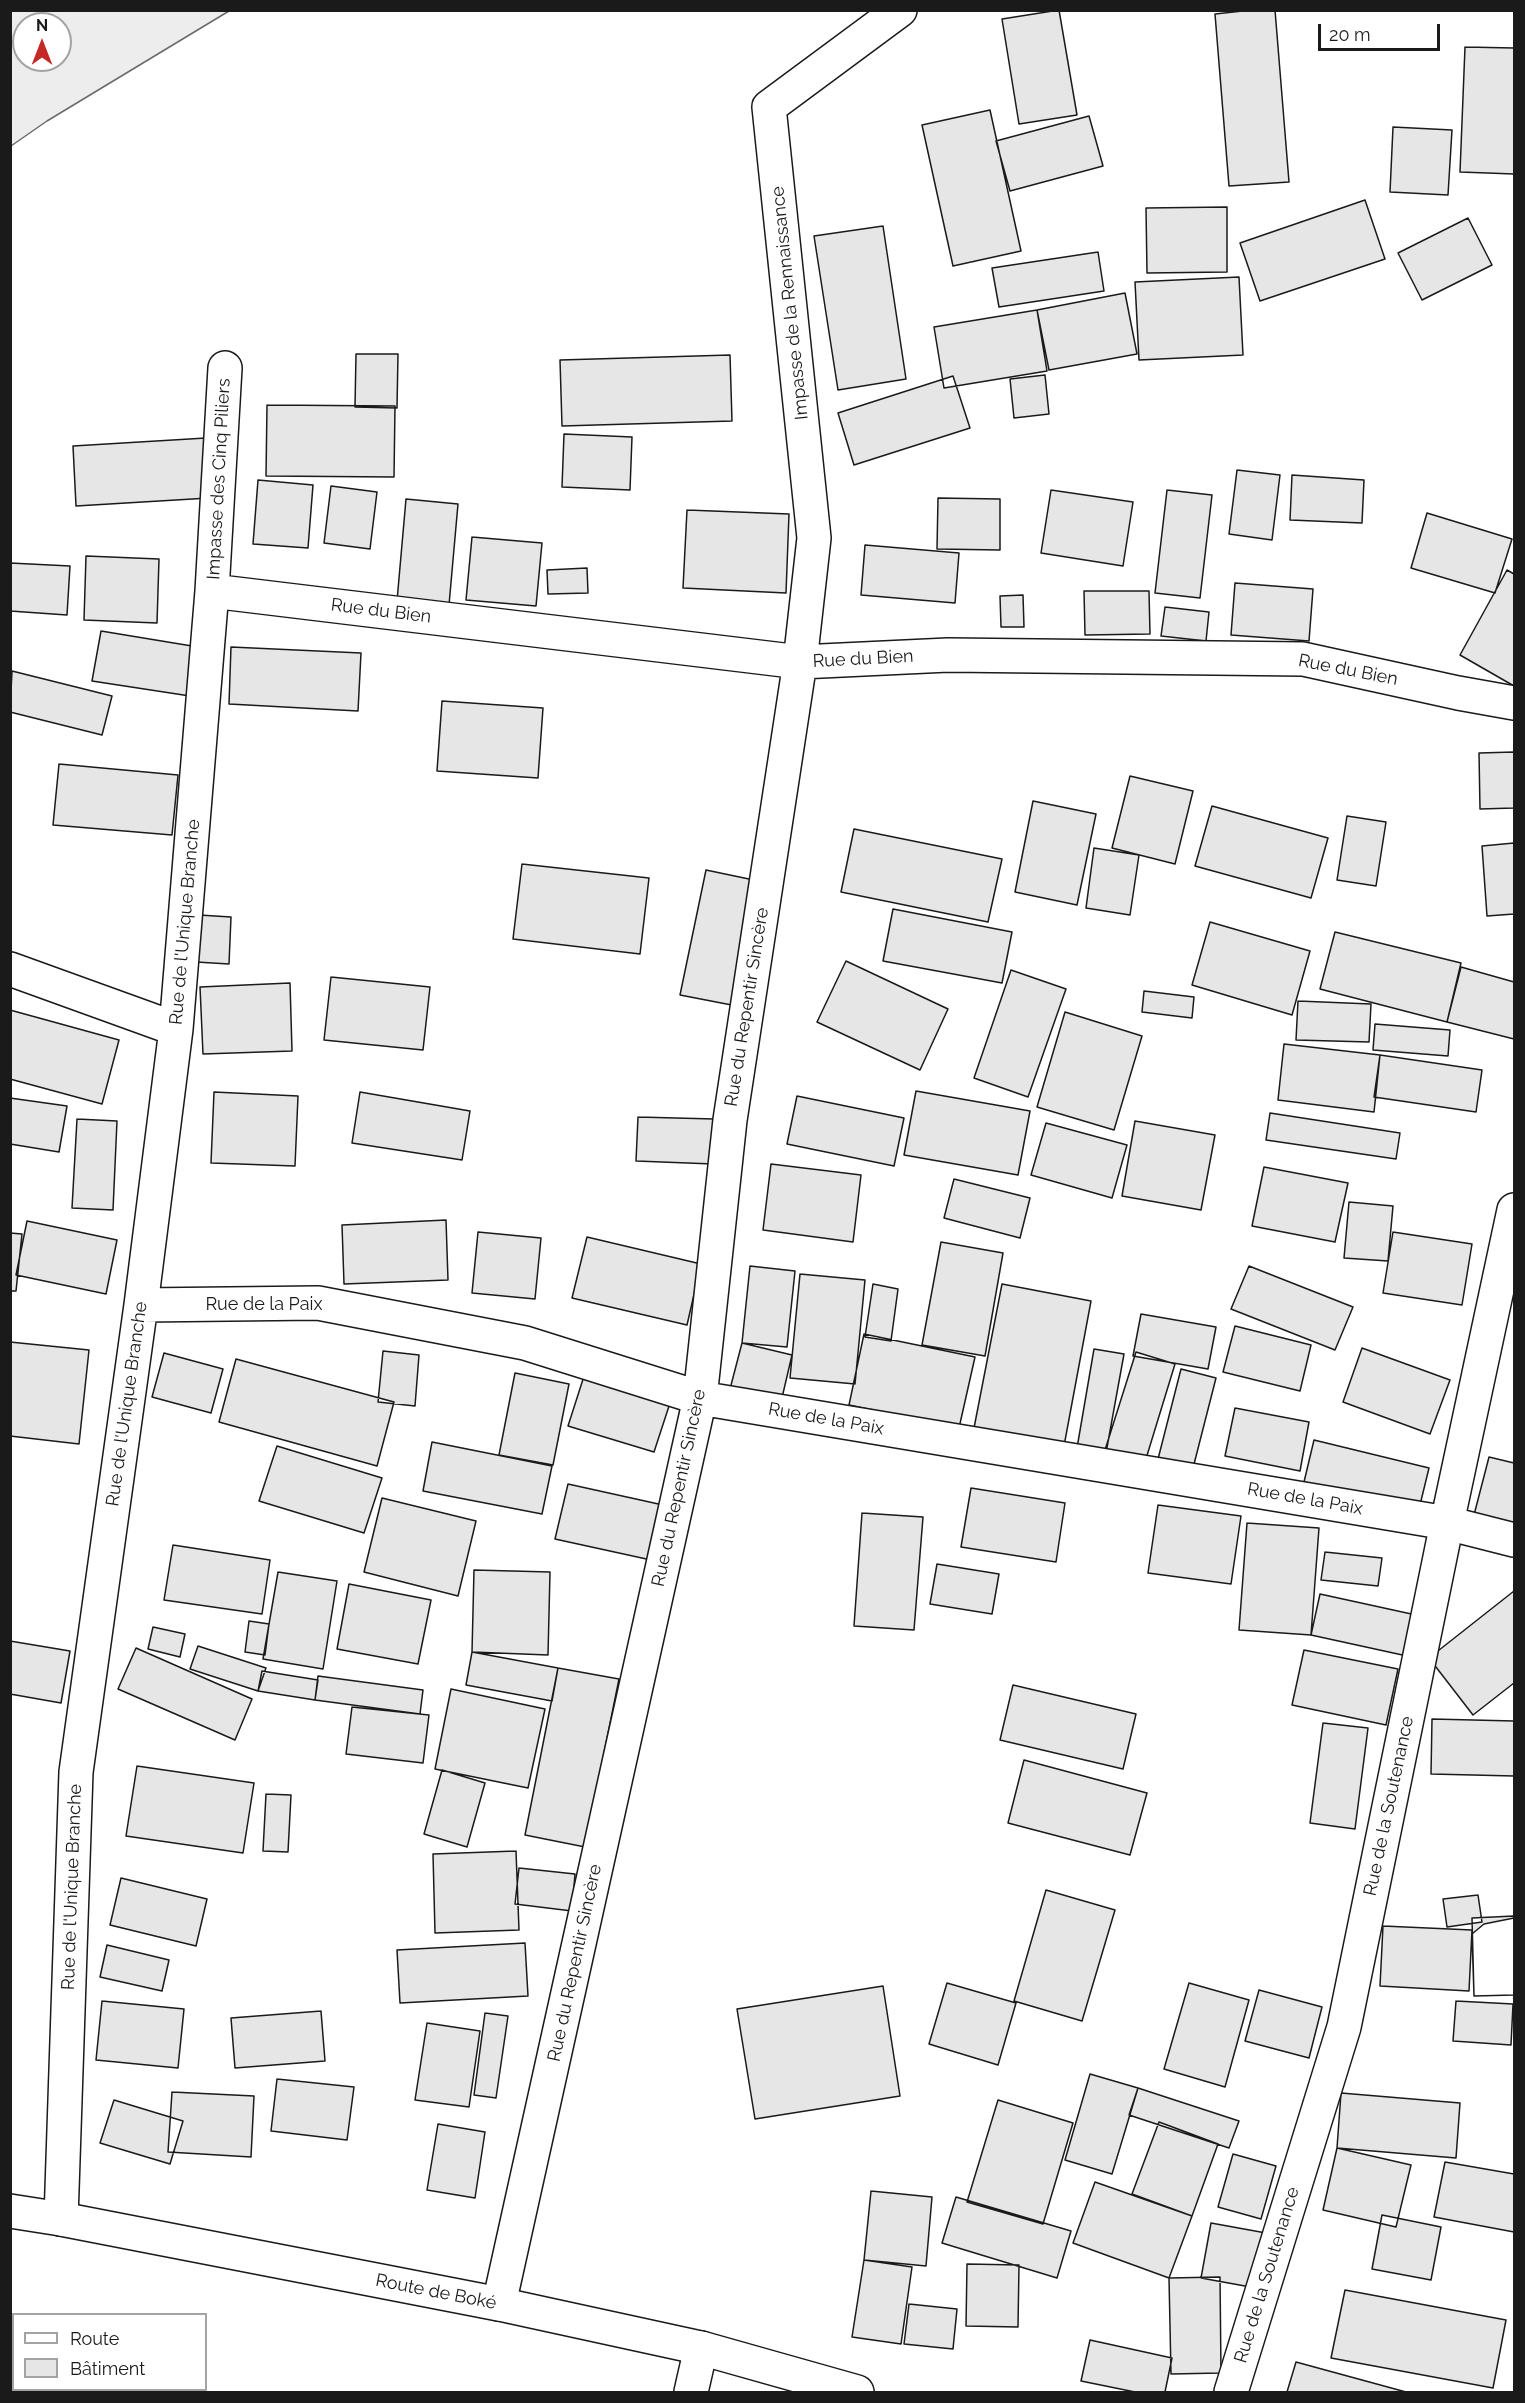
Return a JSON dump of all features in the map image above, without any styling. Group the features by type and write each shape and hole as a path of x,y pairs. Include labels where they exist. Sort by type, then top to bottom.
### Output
{"street":[{"name":"Impasse de la Rennaissance","path":"800,662 814,538 769,107 900,10"},
{"name":"Impasse des Cinq Piliers","path":"212,591 225,368"},
{"name":"Rue du Bien","path":"212,591 800,662 948,655 1303,659 1515,703"},
{"name":"Rue de l'Unique Branche","path":"61,2219 76,1772 141,1305 176,1029 212,591"},
{"name":"Rue du Repentir Sincère","path":"499,2304 700,1398 730,1120 800,662"},
{"path":"10,969 176,1029"},
{"name":"Rue de la Soutenance","path":"1231,2392 1344,2027 1447,1523 1515,1210"},
{"name":"Rue de la Paix","path":"141,1305 318,1303 525,1343 700,1398 1447,1523 1515,1540"},
{"name":"Route de Boké","path":"10,2211 499,2304 701,2348 857,2392"},
{"path":"691,2392 701,2348"}],"shaded area":[{"path":"11,10 229,10 229,11 47,121 11,146"}],"building":[{"path":"1059,10 1077,115 1019,124 1002,19"},
{"path":"1275,10 1289,182 1229,186 1215,14"},
{"path":"1465,47 1514,48 1514,174 1460,172"},
{"path":"990,110 1021,251 953,266 922,125"},
{"path":"1089,116 1103,166 1010,191 996,141"},
{"path":"1393,127 1452,130 1448,195 1390,192"},
{"path":"1365,200 1385,259 1260,301 1240,243"},
{"path":"1227,207 1227,272 1147,273 1146,208"},
{"path":"1468,218 1492,265 1422,300 1398,253"},
{"path":"883,226 906,379 838,390 814,236"},
{"path":"1098,252 1104,291 999,307 992,268"},
{"path":"1239,277 1243,355 1139,360 1135,282"},
{"path":"1125,293 1137,354 1049,370 1037,310"},
{"path":"1037,310 1047,371 944,388 934,327"},
{"path":"356,354 398,354 397,408 355,407"},
{"path":"730,355 732,421 562,426 560,360"},
{"path":"1045,375 1049,414 1014,418 1010,379"},
{"path":"953,376 970,428 854,465 838,413"},
{"path":"267,405 395,406 394,477 266,476"},
{"path":"564,434 632,437 630,490 562,487"},
{"path":"206,438 209,498 76,506 73,446"},
{"path":"1237,470 1280,475 1272,540 1229,534"},
{"path":"1292,475 1364,480 1362,523 1290,520"},
{"path":"258,480 313,485 308,548 253,544"},
{"path":"331,486 377,492 370,549 324,543"},
{"path":"1051,490 1133,502 1123,566 1041,553"},
{"path":"1167,490 1212,495 1200,598 1155,593"},
{"path":"938,498 1000,499 1000,550 937,549"},
{"path":"406,499 458,504 449,605 397,601"},
{"path":"687,510 789,514 786,593 683,588"},
{"path":"1427,513 1512,539 1495,593 1411,568"},
{"path":"472,537 542,543 536,606 466,600"},
{"path":"865,545 959,553 955,603 861,595"},
{"path":"86,556 159,559 157,623 84,620"},
{"path":"10,563 70,566 67,615 10,611"},
{"path":"587,568 588,593 548,594 547,570"},
{"path":"1507,570 1514,574 1514,686 1460,655"},
{"path":"1235,583 1313,589 1309,641 1231,635"},
{"path":"1084,591 1149,591 1150,634 1085,635"},
{"path":"1023,595 1024,627 1001,627 1000,596"},
{"path":"1165,607 1209,612 1206,641 1161,636"},
{"path":"101,631 198,647 190,696 92,681"},
{"path":"231,647 361,653 358,711 229,704"},
{"path":"12,671 112,696 102,735 10,712"},
{"path":"442,701 543,708 538,778 437,771"},
{"path":"1514,752 1514,808 1480,809 1479,753"},
{"path":"59,764 178,775 172,835 53,825"},
{"path":"1130,776 1193,791 1175,864 1112,848"},
{"path":"1033,801 1096,814 1077,905 1015,892"},
{"path":"1212,806 1328,838 1311,898 1195,866"},
{"path":"1347,816 1386,822 1376,886 1337,880"},
{"path":"854,829 1002,859 988,922 841,892"},
{"path":"1514,843 1514,914 1487,916 1482,846"},
{"path":"1094,848 1139,855 1130,915 1086,908"},
{"path":"522,864 649,878 640,954 513,939"},
{"path":"706,870 768,883 742,1007 680,995"},
{"path":"893,909 1012,932 1002,983 883,961"},
{"path":"199,915 231,917 229,964 196,962"},
{"path":"1210,922 1310,951 1292,1015 1192,985"},
{"path":"1335,932 1461,963 1447,1022 1320,989"},
{"path":"846,961 948,1009 920,1070 817,1022"},
{"path":"1461,967 1514,982 1514,1039 1447,1022"},
{"path":"1011,970 1066,989 1028,1097 974,1078"},
{"path":"331,977 430,987 423,1050 324,1040"},
{"path":"290,983 292,1051 203,1054 200,987"},
{"path":"1144,991 1194,997 1192,1018 1142,1012"},
{"path":"1298,1001 1371,1004 1369,1042 1296,1040"},
{"path":"10,1010 119,1040 102,1104 10,1079"},
{"path":"1065,1012 1142,1036 1114,1130 1037,1107"},
{"path":"1375,1024 1450,1030 1448,1056 1373,1050"},
{"path":"1284,1044 1380,1055 1374,1112 1278,1100"},
{"path":"1380,1055 1482,1070 1476,1112 1374,1097"},
{"path":"916,1091 1030,1111 1018,1175 904,1155"},
{"path":"214,1092 298,1096 295,1166 211,1163"},
{"path":"360,1092 470,1111 462,1160 352,1143"},
{"path":"797,1096 904,1118 894,1166 787,1144"},
{"path":"10,1098 67,1106 59,1152 10,1144"},
{"path":"1270,1113 1400,1133 1396,1159 1266,1140"},
{"path":"638,1117 714,1119 713,1164 636,1161"},
{"path":"77,1119 117,1121 113,1210 72,1208"},
{"path":"1135,1121 1215,1135 1201,1210 1122,1196"},
{"path":"1046,1123 1127,1145 1112,1198 1031,1175"},
{"path":"771,1164 861,1175 853,1242 763,1230"},
{"path":"1264,1167 1348,1183 1335,1242 1252,1226"},
{"path":"954,1179 1030,1198 1020,1238 944,1218"},
{"path":"1349,1202 1393,1206 1388,1261 1344,1258"},
{"path":"446,1220 448,1280 344,1284 342,1225"},
{"path":"27,1221 117,1240 106,1294 16,1275"},
{"path":"478,1232 541,1238 535,1299 472,1293"},
{"path":"1393,1232 1472,1244 1462,1305 1383,1293"},
{"path":"10,1233 22,1234 16,1291 10,1291"},
{"path":"587,1237 701,1264 687,1325 572,1298"},
{"path":"941,1242 1003,1253 985,1356 922,1345"},
{"path":"750,1266 795,1271 787,1347 742,1343"},
{"path":"1249,1266 1353,1307 1335,1350 1231,1309"},
{"path":"800,1274 865,1280 855,1384 790,1378"},
{"path":"873,1284 898,1289 891,1341 865,1337"},
{"path":"1002,1284 1091,1301 1064,1446 974,1428"},
{"path":"1141,1314 1216,1327 1208,1369 1133,1356"},
{"path":"1235,1326 1311,1345 1300,1391 1223,1372"},
{"path":"864,1334 975,1357 959,1428 849,1405"},
{"path":"10,1342 89,1350 79,1444 10,1436"},
{"path":"742,1343 792,1355 781,1402 730,1389"},
{"path":"1362,1348 1450,1380 1430,1434 1343,1402"},
{"path":"1094,1349 1124,1354 1106,1453 1077,1448"},
{"path":"383,1351 419,1355 415,1406 378,1402"},
{"path":"1136,1352 1175,1364 1145,1462 1105,1450"},
{"path":"164,1353 223,1369 211,1413 152,1397"},
{"path":"236,1359 394,1402 377,1466 219,1422"},
{"path":"1181,1369 1216,1378 1192,1472 1157,1463"},
{"path":"515,1373 569,1384 553,1465 499,1455"},
{"path":"585,1373 671,1400 654,1452 568,1426"},
{"path":"1235,1408 1309,1422 1300,1471 1225,1456"},
{"path":"1314,1440 1429,1468 1419,1509 1304,1482"},
{"path":"432,1442 552,1466 542,1514 423,1491"},
{"path":"277,1446 382,1478 364,1533 259,1501"},
{"path":"1489,1457 1514,1463 1514,1525 1474,1515"},
{"path":"568,1484 663,1505 651,1560 555,1539"},
{"path":"971,1488 1065,1503 1056,1562 961,1547"},
{"path":"382,1498 476,1521 458,1596 364,1572"},
{"path":"1158,1505 1241,1516 1231,1584 1148,1573"},
{"path":"862,1513 923,1517 914,1630 854,1626"},
{"path":"1247,1523 1319,1528 1311,1635 1239,1630"},
{"path":"173,1545 270,1560 262,1614 164,1600"},
{"path":"1325,1552 1382,1558 1378,1586 1321,1580"},
{"path":"937,1564 999,1574 992,1614 930,1604"},
{"path":"474,1570 550,1572 548,1655 472,1652"},
{"path":"278,1572 337,1581 323,1669 263,1659"},
{"path":"349,1584 431,1600 418,1664 337,1649"},
{"path":"1514,1591 1514,1683 1473,1715 1429,1658"},
{"path":"1320,1594 1416,1615 1407,1656 1311,1635"},
{"path":"249,1621 269,1624 265,1655 245,1652"},
{"path":"153,1627 185,1634 180,1657 148,1649"},
{"path":"10,1641 70,1651 61,1703 10,1694"},
{"path":"198,1646 266,1668 258,1691 190,1669"},
{"path":"136,1648 252,1699 235,1740 118,1689"},
{"path":"1304,1650 1398,1669 1386,1725 1292,1705"},
{"path":"472,1652 558,1668 552,1701 466,1685"},
{"path":"558,1668 619,1679 585,1847 525,1835"},
{"path":"262,1671 318,1680 315,1700 258,1691"},
{"path":"318,1676 423,1690 420,1714 315,1700"},
{"path":"1013,1685 1136,1714 1123,1769 1000,1740"},
{"path":"451,1689 545,1709 528,1788 435,1769"},
{"path":"352,1707 429,1715 423,1763 346,1754"},
{"path":"1432,1719 1514,1721 1514,1776 1431,1774"},
{"path":"1323,1723 1368,1728 1355,1829 1310,1823"},
{"path":"1024,1760 1147,1793 1130,1855 1008,1823"},
{"path":"137,1766 254,1783 243,1853 126,1836"},
{"path":"442,1770 485,1783 467,1847 424,1834"},
{"path":"266,1794 291,1795 288,1852 263,1851"},
{"path":"516,1851 519,1930 435,1933 433,1854"},
{"path":"519,1868 575,1874 572,1911 515,1904"},
{"path":"121,1878 207,1899 196,1946 110,1925"},
{"path":"1046,1890 1115,1910 1082,2021 1014,2001"},
{"path":"1478,1895 1482,1922 1447,1927 1443,1899"},
{"path":"1514,1916 1514,1995 1474,1996 1472,1918"},
{"path":"1514,1918 1514,1995 1474,1996 1472,1934 1484,1924"},
{"path":"1383,1926 1472,1930 1469,1991 1380,1986"},
{"path":"525,1943 528,1996 400,2003 397,1950"},
{"path":"107,1945 169,1960 162,1991 100,1977"},
{"path":"947,1983 1016,2003 998,2065 929,2044"},
{"path":"1189,1983 1249,2000 1225,2087 1164,2069"},
{"path":"883,1986 900,2096 755,2119 737,2009"},
{"path":"1259,1990 1322,2007 1309,2058 1245,2041"},
{"path":"102,2001 184,2009 178,2068 96,2060"},
{"path":"1456,2001 1513,2004 1511,2045 1453,2041"},
{"path":"321,2011 325,2061 235,2068 231,2018"},
{"path":"485,2013 508,2016 496,2098 474,2095"},
{"path":"427,2023 480,2031 469,2107 415,2100"},
{"path":"1090,2074 1138,2088 1112,2174 1065,2160"},
{"path":"277,2079 354,2087 347,2140 271,2131"},
{"path":"1138,2088 1239,2121 1229,2148 1129,2115"},
{"path":"172,2092 254,2096 251,2157 168,2152"},
{"path":"1341,2093 1460,2103 1456,2158 1337,2148"},
{"path":"114,2100 183,2121 170,2164 100,2143"},
{"path":"998,2100 1073,2123 1043,2224 967,2202"},
{"path":"1159,2122 1218,2144 1192,2216 1132,2194"},
{"path":"438,2124 485,2132 475,2198 427,2190"},
{"path":"1337,2148 1411,2165 1396,2227 1323,2210"},
{"path":"1233,2154 1276,2166 1261,2219 1218,2207"},
{"path":"1445,2162 1514,2174 1514,2232 1434,2217"},
{"path":"1095,2182 1192,2216 1169,2278 1073,2243"},
{"path":"871,2191 932,2197 926,2266 864,2260"},
{"path":"956,2197 1071,2231 1057,2278 942,2243"},
{"path":"1382,2215 1441,2227 1431,2280 1372,2269"},
{"path":"1211,2223 1266,2233 1256,2288 1201,2278"},
{"path":"864,2260 912,2267 901,2344 852,2337"},
{"path":"967,2264 1019,2265 1018,2327 966,2326"},
{"path":"1220,2277 1221,2373 1171,2374 1169,2278"},
{"path":"1345,2290 1506,2320 1493,2388 1331,2358"},
{"path":"909,2304 957,2309 953,2349 904,2344"},
{"path":"1090,2340 1172,2358 1165,2392 1135,2392 1081,2381"},
{"path":"1296,2362 1406,2392 1287,2392"}],"railway":[{"path":"72,2391 80,2392"}]}
